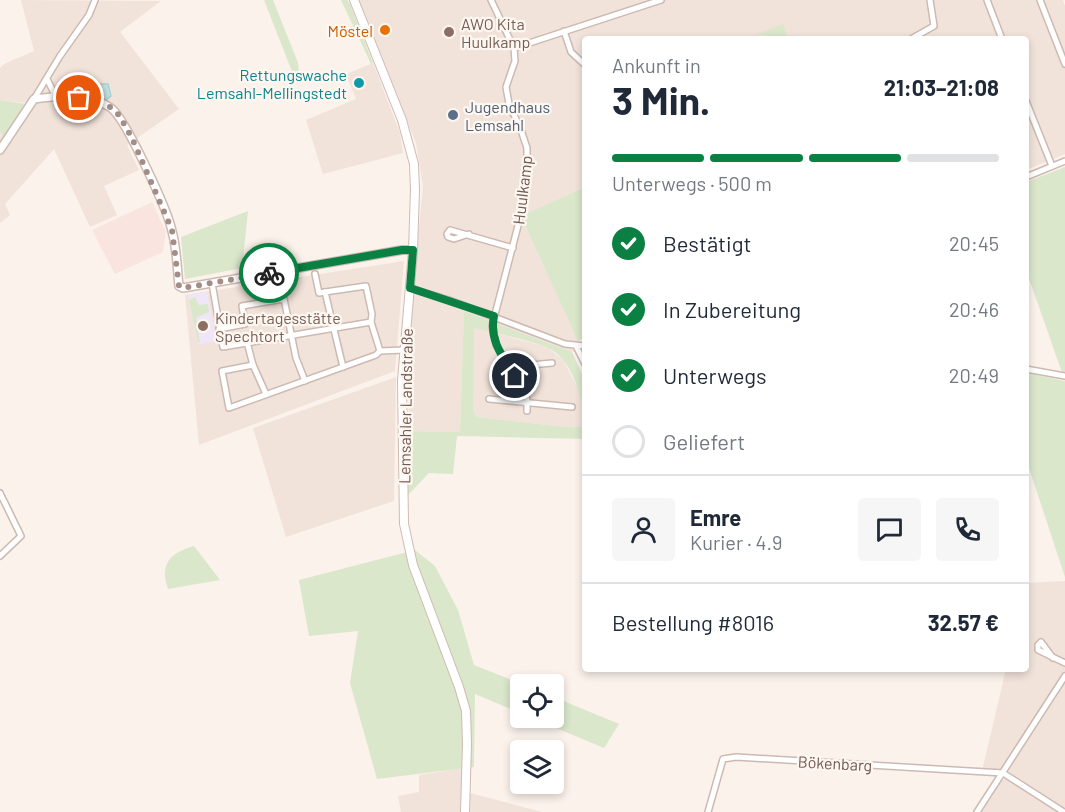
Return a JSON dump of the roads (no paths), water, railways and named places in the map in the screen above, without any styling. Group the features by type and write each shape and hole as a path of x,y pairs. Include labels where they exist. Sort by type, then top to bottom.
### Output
{"main road":[{"name":"Lemsahler Landstraße","path":"354,0 410,145 415,183 413,250 404,350 402,404 405,536 413,565 466,711 468,744 465,812"}],"street":[{"path":"0,150 89,15 95,0"},
{"path":"491,0 514,48 661,0"},
{"path":"916,36 934,26 930,0"},
{"path":"987,0 1001,36"},
{"path":"1040,0 1065,64"},
{"path":"564,31 571,52 582,62"},
{"name":"Huulkamp","path":"514,48 515,61 506,87 508,104 521,130 527,148 527,158 522,207 492,326 496,345 523,391 527,403"},
{"path":"47,79 56,97"},
{"path":"34,99 69,96 87,99 109,106 119,115 132,138 172,230 179,286 183,288 413,250"},
{"path":"1029,108 1052,166"},
{"path":"1029,176 1065,161"},
{"path":"469,234 513,248"},
{"path":"315,274 319,293 366,286 372,314 371,322 380,351"},
{"path":"272,281 276,300"},
{"path":"212,284 223,346 371,322"},
{"path":"410,288 576,346 582,346"},
{"path":"325,292 343,367"},
{"path":"219,329 245,324 242,306 284,299 296,358 304,381"},
{"path":"247,342 253,365 266,394"},
{"path":"576,346 582,358"},
{"path":"253,365 222,371 229,408 376,355 380,351 404,350"},
{"path":"509,367 552,363"},
{"path":"1029,370 1065,376"},
{"path":"489,399 572,407"},
{"path":"527,403 527,411"},
{"path":"0,493 21,536 0,556"},
{"path":"1053,658 1065,663"},
{"path":"977,812 1065,676"},
{"path":"1057,689 1065,693"},
{"name":"Bökenbarg","path":"708,812 723,759 736,757 1003,773"},
{"path":"1003,773 1065,812"}],"water":[{"path":"95,84 108,84 111,96 106,100 94,96 92,88"}],"place":[{"name":"Möstel","path":"385,30"},
{"name":"AWO Kita Huulkamp","path":"449,32"},
{"name":"Rettungswache Lemsahl-Mellingstedt","path":"359,83"},
{"name":"Jugendhaus Lemsahl","path":"453,115"},
{"name":"Kindertagesstätte Spechtort","path":"203,326"}]}
